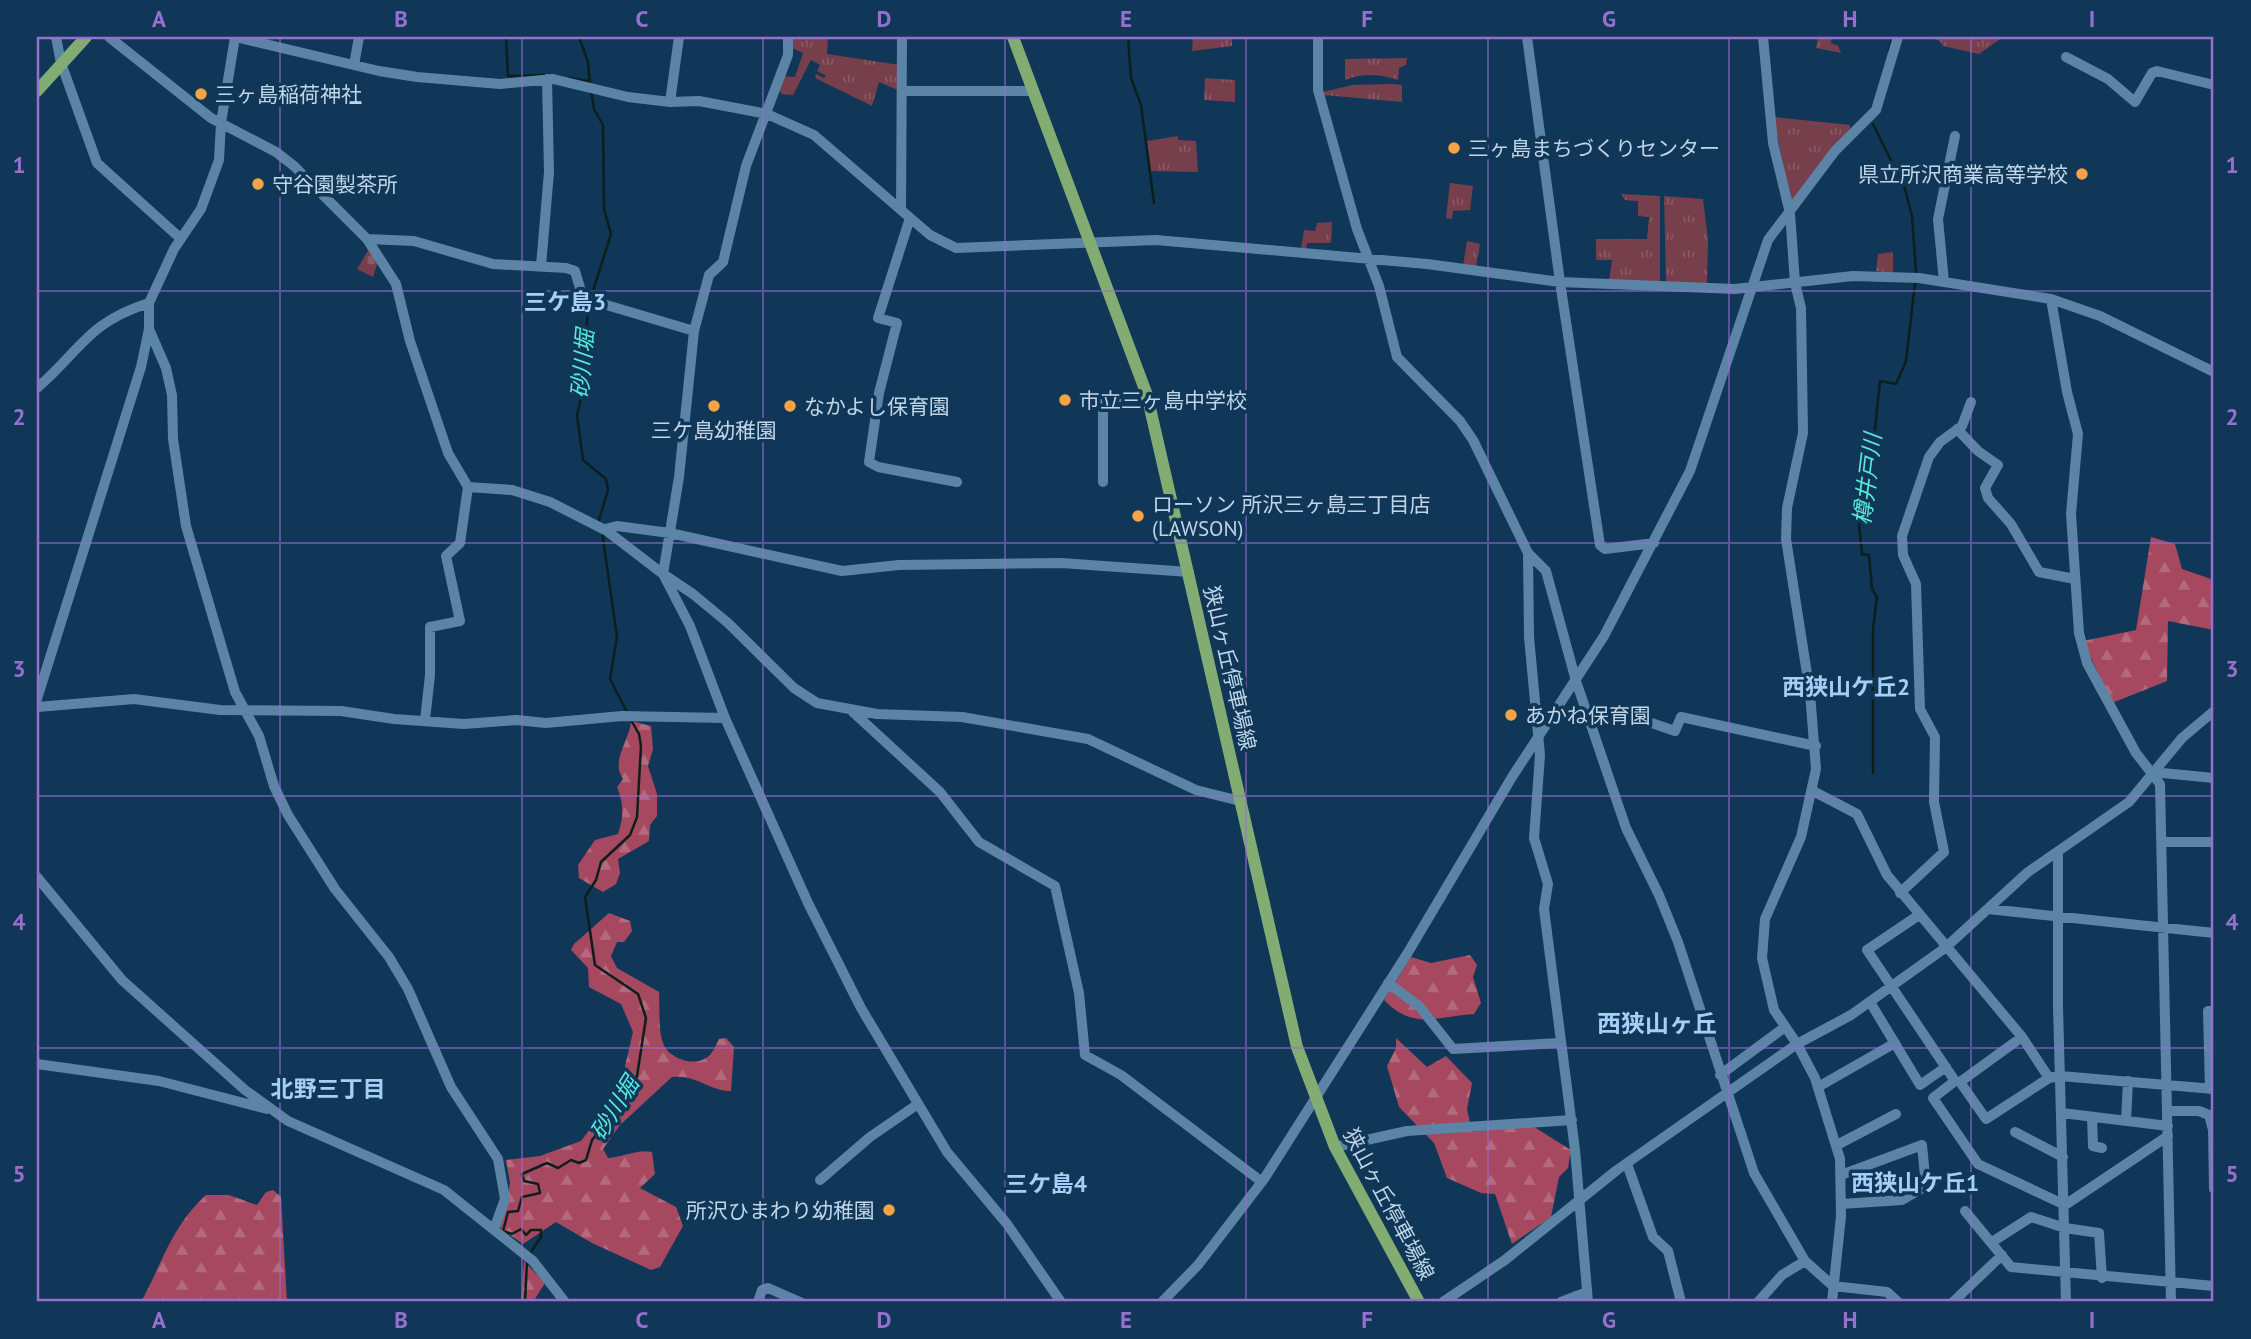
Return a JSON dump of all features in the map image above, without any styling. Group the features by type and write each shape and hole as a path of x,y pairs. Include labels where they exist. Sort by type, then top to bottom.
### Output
{"main road":[{"path":"37,91 86,37"},
{"name":"狭山ヶ丘停車場線","path":"1013,37 1147,395 1285,998 1315,1100 1335,1147 1419,1302"}],"street":[{"path":"56,37 61,63 97,163 180,238"},
{"path":"108,37 187,100 221,123 276,152 294,166 367,239 396,285 410,341 448,453 468,487 460,543 446,556 460,621 430,627 425,720"},
{"path":"37,699 141,367 149,329 149,303 180,238 196,219 219,160 221,123 235,37 354,65 479,83 547,79 571,81 618,95 670,102 699,101 767,114 814,135 930,235 956,248 1156,240 1368,259 1560,282 1750,289 1875,276 1944,282 2051,299 2100,316 2214,372"},
{"path":"354,65 359,37"},
{"path":"670,102 679,37"},
{"path":"788,37 788,55 746,166 723,262 709,275 694,331 663,574 690,626 726,718 832,955 947,1152 1007,1224 1061,1302"},
{"path":"901,210 902,37"},
{"path":"1318,37 1318,90 1397,357 1466,430 1528,553 1546,570 1576,681 1626,828 1659,895 1678,942 1726,1095 1754,1173 1805,1261 1833,1286 1887,1292 1898,1302"},
{"path":"1527,37 1560,282 1600,545 1605,549 1654,543"},
{"path":"1763,37 1773,144 1790,213 1795,283 1801,308 1803,419 1800,453 1787,508 1786,539 1815,746 1813,790 1801,837 1771,902 1762,936 1766,985 1774,1010 1797,1044 1818,1087 1837,1145 1841,1204 1832,1302"},
{"path":"1162,1302 1198,1265 1262,1182 1388,984 1539,734 1576,681 1654,543 1702,440 1768,240 1843,142 1876,110 1898,37"},
{"path":"2066,57 2108,79 2135,102 2152,73 2157,71 2214,85"},
{"path":"541,266 549,172 547,79"},
{"path":"902,91 1033,91"},
{"path":"1944,282 1938,219 1955,136"},
{"path":"910,218 878,318 897,323 878,393 869,462 878,467 957,482"},
{"path":"367,239 414,241 485,263 575,271 583,298 694,331"},
{"path":"2051,299 2067,392 2078,434 2071,514 2079,633 2087,663 2136,752 2160,784 2171,1302"},
{"path":"37,388 101,325 126,310 149,303"},
{"path":"149,329 166,368 172,395 173,439 186,526 214,627 243,710 259,736 274,786 288,815 334,889 390,957 411,995 451,1087 498,1159 505,1199 494,1229"},
{"path":"1103,482 1102,398 1147,395"},
{"path":"1900,893 1944,852 1934,802 1935,737 1920,709 1916,583 1903,555 1902,536 1930,457 1940,442 1957,429 1971,402"},
{"path":"1957,429 1978,451 1998,465 1985,488 1988,498 2011,524 2039,572 2075,579"},
{"path":"468,487 531,494 605,529 728,623 807,698 832,708 852,711 962,717 1088,739 1186,786 1240,801"},
{"path":"605,529 617,526 670,533 842,571 898,565 1061,563 1189,572"},
{"path":"1528,553 1529,637 1539,734 1534,838 1548,884 1544,909 1559,1043 1572,1120 1587,1297 1561,1302"},
{"path":"37,707 134,699 220,710 341,711 464,724 516,720 547,723 622,716 726,718"},
{"path":"852,711 940,792 979,842 1055,886 1073,963 1086,1055 1121,1074 1262,1182"},
{"path":"1443,1302 1505,1260 1580,1198 1797,1044 1870,1002 1945,948 2028,872 2129,802 2182,737 2214,711"},
{"path":"1589,717 1634,717 1675,731 1681,717 1815,746"},
{"path":"2152,772 2214,779"},
{"path":"1813,790 1857,814 1887,875 1900,893 2022,1037 2049,1078"},
{"path":"2162,842 2214,842"},
{"path":"2059,852 2060,1076 2066,1302"},
{"path":"37,877 121,980 193,1046 271,1110 311,1132 426,1180 529,1258 565,1302"},
{"path":"1988,909 2214,933"},
{"path":"1919,915 1867,950 1894,986 1955,1082 1933,1098 1978,1164 2065,1205"},
{"path":"1388,984 1419,1006 1452,1049 1559,1043"},
{"path":"1870,1002 1920,1085 1946,1067"},
{"path":"2022,1037 1961,1082 1986,1119 2049,1078 2060,1076 2212,1089 2208,1011 2214,1011"},
{"path":"1720,1075 1785,1027"},
{"path":"1818,1087 1895,1044"},
{"path":"37,1064 159,1081 271,1110"},
{"path":"2126,1121 2128,1081"},
{"path":"820,1180 870,1137 918,1104"},
{"path":"2168,1111 2199,1111 2209,1115 2214,1130 2214,1189"},
{"path":"2062,1113 2126,1121 2168,1131"},
{"path":"1837,1145 1896,1114"},
{"path":"2092,1117 2093,1146 2102,1148"},
{"path":"1335,1147 1407,1130 1572,1120"},
{"path":"2065,1205 2168,1131"},
{"path":"2015,1132 2063,1157"},
{"path":"1841,1175 1922,1144 1926,1186 1902,1200 1841,1204"},
{"path":"1627,1164 1653,1237 1668,1251 1681,1302"},
{"path":"1965,1211 2011,1267 2102,1278 2214,1286"},
{"path":"1992,1242 2031,1217 2065,1228 2099,1233 2102,1278"},
{"path":"1953,1302 2002,1255"},
{"path":"1758,1302 1782,1275 1805,1261"},
{"path":"758,1302 762,1290 768,1288 800,1302"}],"green space":[{"path":"791,37 828,39 827,54 900,65 900,91 879,82 872,106 815,78 816,74 824,78 826,76 817,71 820,65 811,60 793,95 782,94 778,89 782,76 795,77 803,53 790,47"},
{"path":"1193,37 1232,37 1232,46 1192,51"},
{"path":"1818,37 1832,37 1831,43 1838,46 1841,53 1816,48"},
{"path":"1928,37 2003,37 1979,54 1943,46 1940,41"},
{"path":"1407,58 1406,65 1399,68 1398,80 1371,75 1345,80 1345,59"},
{"path":"1205,78 1235,80 1235,102 1204,100"},
{"path":"1352,85 1402,85 1402,102 1324,95 1323,92"},
{"path":"1773,117 1850,125 1850,130 1791,202"},
{"path":"1178,136 1178,140 1196,141 1198,172 1151,171 1147,141"},
{"path":"1450,183 1473,186 1470,210 1453,211 1452,219 1446,218"},
{"path":"1621,194 1660,196 1660,283 1609,281 1612,260 1596,260 1596,239 1647,239 1649,217 1638,216 1638,201 1625,200"},
{"path":"1664,196 1703,199 1708,240 1707,285 1666,283"},
{"path":"1332,222 1331,243 1307,243 1306,251 1301,249 1304,230 1315,231 1317,223"},
{"path":"1467,241 1480,244 1476,268 1463,266"},
{"path":"369,249 378,261 373,277 357,269"},
{"path":"1893,252 1893,273 1876,271 1878,254"},
{"path":"2151,537 2175,544 2182,569 2214,580 2214,630 2168,621 2167,681 2112,703 2083,641 2136,630"},
{"path":"631,721 651,726 653,749 648,766 657,794 657,816 650,825 649,841 618,859 620,873 616,884 603,892 579,878 578,865 595,840 618,834 622,810 617,787 623,779 619,765"},
{"path":"609,913 630,921 632,931 624,942 617,942 611,956 617,968 659,992 661,1037 670,1053 682,1060 694,1062 708,1057 719,1039 726,1038 734,1047 731,1091 688,1078 672,1077 620,1125 603,1149 608,1158 652,1152 655,1174 640,1188 676,1207 683,1226 660,1267 651,1270 592,1243 556,1222 523,1244 500,1228 510,1183 506,1160 540,1156 581,1141 612,1101 623,1075 633,1032 621,1004 589,987 588,968 571,950 574,944"},
{"path":"1470,955 1477,965 1473,977 1481,1003 1474,1014 1416,1019 1395,1010 1384,1000 1411,957 1431,963"},
{"path":"1396,1038 1427,1067 1446,1056 1472,1083 1467,1109 1472,1132 1531,1125 1571,1150 1568,1168 1559,1177 1551,1217 1512,1244 1495,1194 1481,1193 1447,1178 1434,1143 1399,1107 1387,1066 1396,1048"},
{"path":"273,1190 281,1197 287,1302 141,1302 176,1232 206,1195 229,1195 257,1205 266,1192"},
{"path":"524,1261 545,1283 533,1302 521,1302"}],"waterway":[{"path":"506,37 508,76 548,75"},
{"name":"砂川堀","path":"579,37 588,62 590,84"},
{"path":"1128,37 1131,78 1141,105 1154,203"},
{"name":"樽井戸川","path":"1889,50 1893,37"},
{"path":"568,78 589,81"},
{"name":"砂川堀","path":"591,91 594,109 603,125 604,209 611,234 591,297"},
{"name":"樽井戸川","path":"1873,124 1905,189 1912,216 1916,272"},
{"name":"樽井戸川","path":"1873,773 1873,629 1877,597 1872,589 1869,555 1862,554 1859,524 1872,457 1880,381 1896,384 1906,361 1915,283"},
{"name":"砂川堀","path":"588,304 584,386 577,415 583,460 606,479 608,490 599,520"},
{"name":"砂川堀","path":"602,531 617,637 610,679 628,714"},
{"name":"砂川堀","path":"529,1255 541,1237 541,1230 531,1230 526,1235 521,1229 512,1234 503,1231 508,1212 518,1211 522,1197 540,1193 538,1184 524,1181 522,1174 547,1163 558,1168 571,1160 579,1163 586,1160 592,1140 612,1116 637,1076 646,1018 638,994 595,965 585,897 596,880 601,862 630,835 637,817 641,746 639,734 631,720"},
{"name":"砂川堀","path":"525,1302 527,1262"}],"place":[{"name":"三ヶ島稲荷神社","path":"201,94"},
{"name":"三ヶ島まちづくりセンター","path":"1454,148"},
{"name":"県立所沢商業高等学校","path":"2082,174"},
{"name":"守谷園製茶所","path":"258,184"},
{"name":"市立三ヶ島中学校","path":"1065,400"},
{"name":"三ケ島幼稚園","path":"714,406"},
{"name":"なかよし保育園","path":"790,406"},
{"name":"ローソン 所沢三ヶ島三丁目店 (LAWSON)","path":"1138,516"},
{"name":"あかね保育園","path":"1511,715"},
{"name":"所沢ひまわり幼稚園","path":"889,1210"}],"district":[{"name":"三ケ島3","path":"565,301"},
{"name":"西狭山ケ丘2","path":"1846,686"},
{"name":"西狭山ヶ丘","path":"1657,1023"},
{"name":"北野三丁目","path":"328,1088"},
{"name":"西狭山ケ丘1","path":"1915,1182"},
{"name":"三ケ島4","path":"1046,1183"}]}
